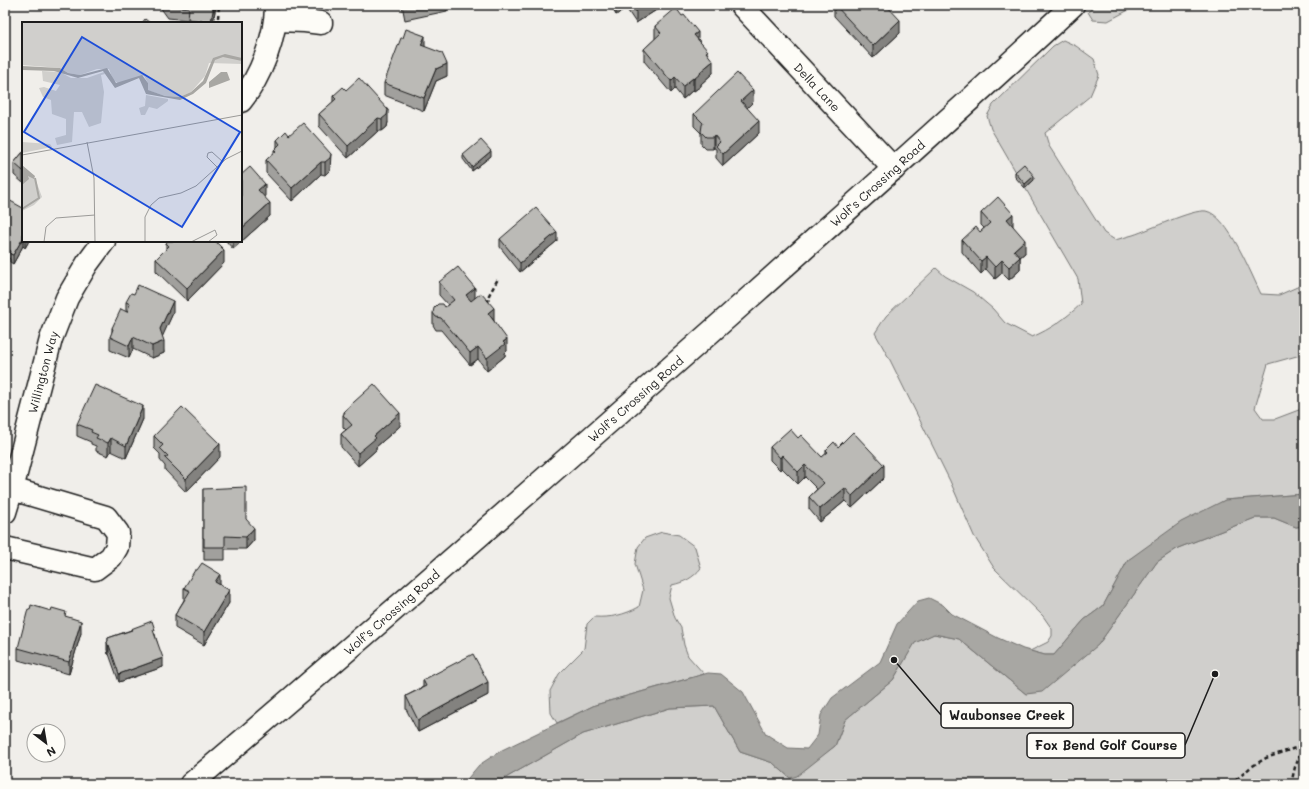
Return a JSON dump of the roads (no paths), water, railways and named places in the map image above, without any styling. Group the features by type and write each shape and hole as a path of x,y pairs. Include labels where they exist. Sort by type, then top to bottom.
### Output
{"main road":[{"name":"Della Lane","path":"741,5 894,169"},
{"name":"Wolf's Crossing Road","path":"191,784 467,547 894,169 1073,5"},
{"path":"242,100 247,94 263,64 276,13 305,21 321,23"},
{"name":"Willington Way","path":"5,512 51,339 67,298 87,264 103,242"},
{"path":"5,548 95,568 111,557 117,547 118,533 106,517 12,490"}],"place":[{"name":"Waubonsee Creek","path":"894,660"},
{"name":"Fox Bend Golf Course","path":"1215,674"}]}
